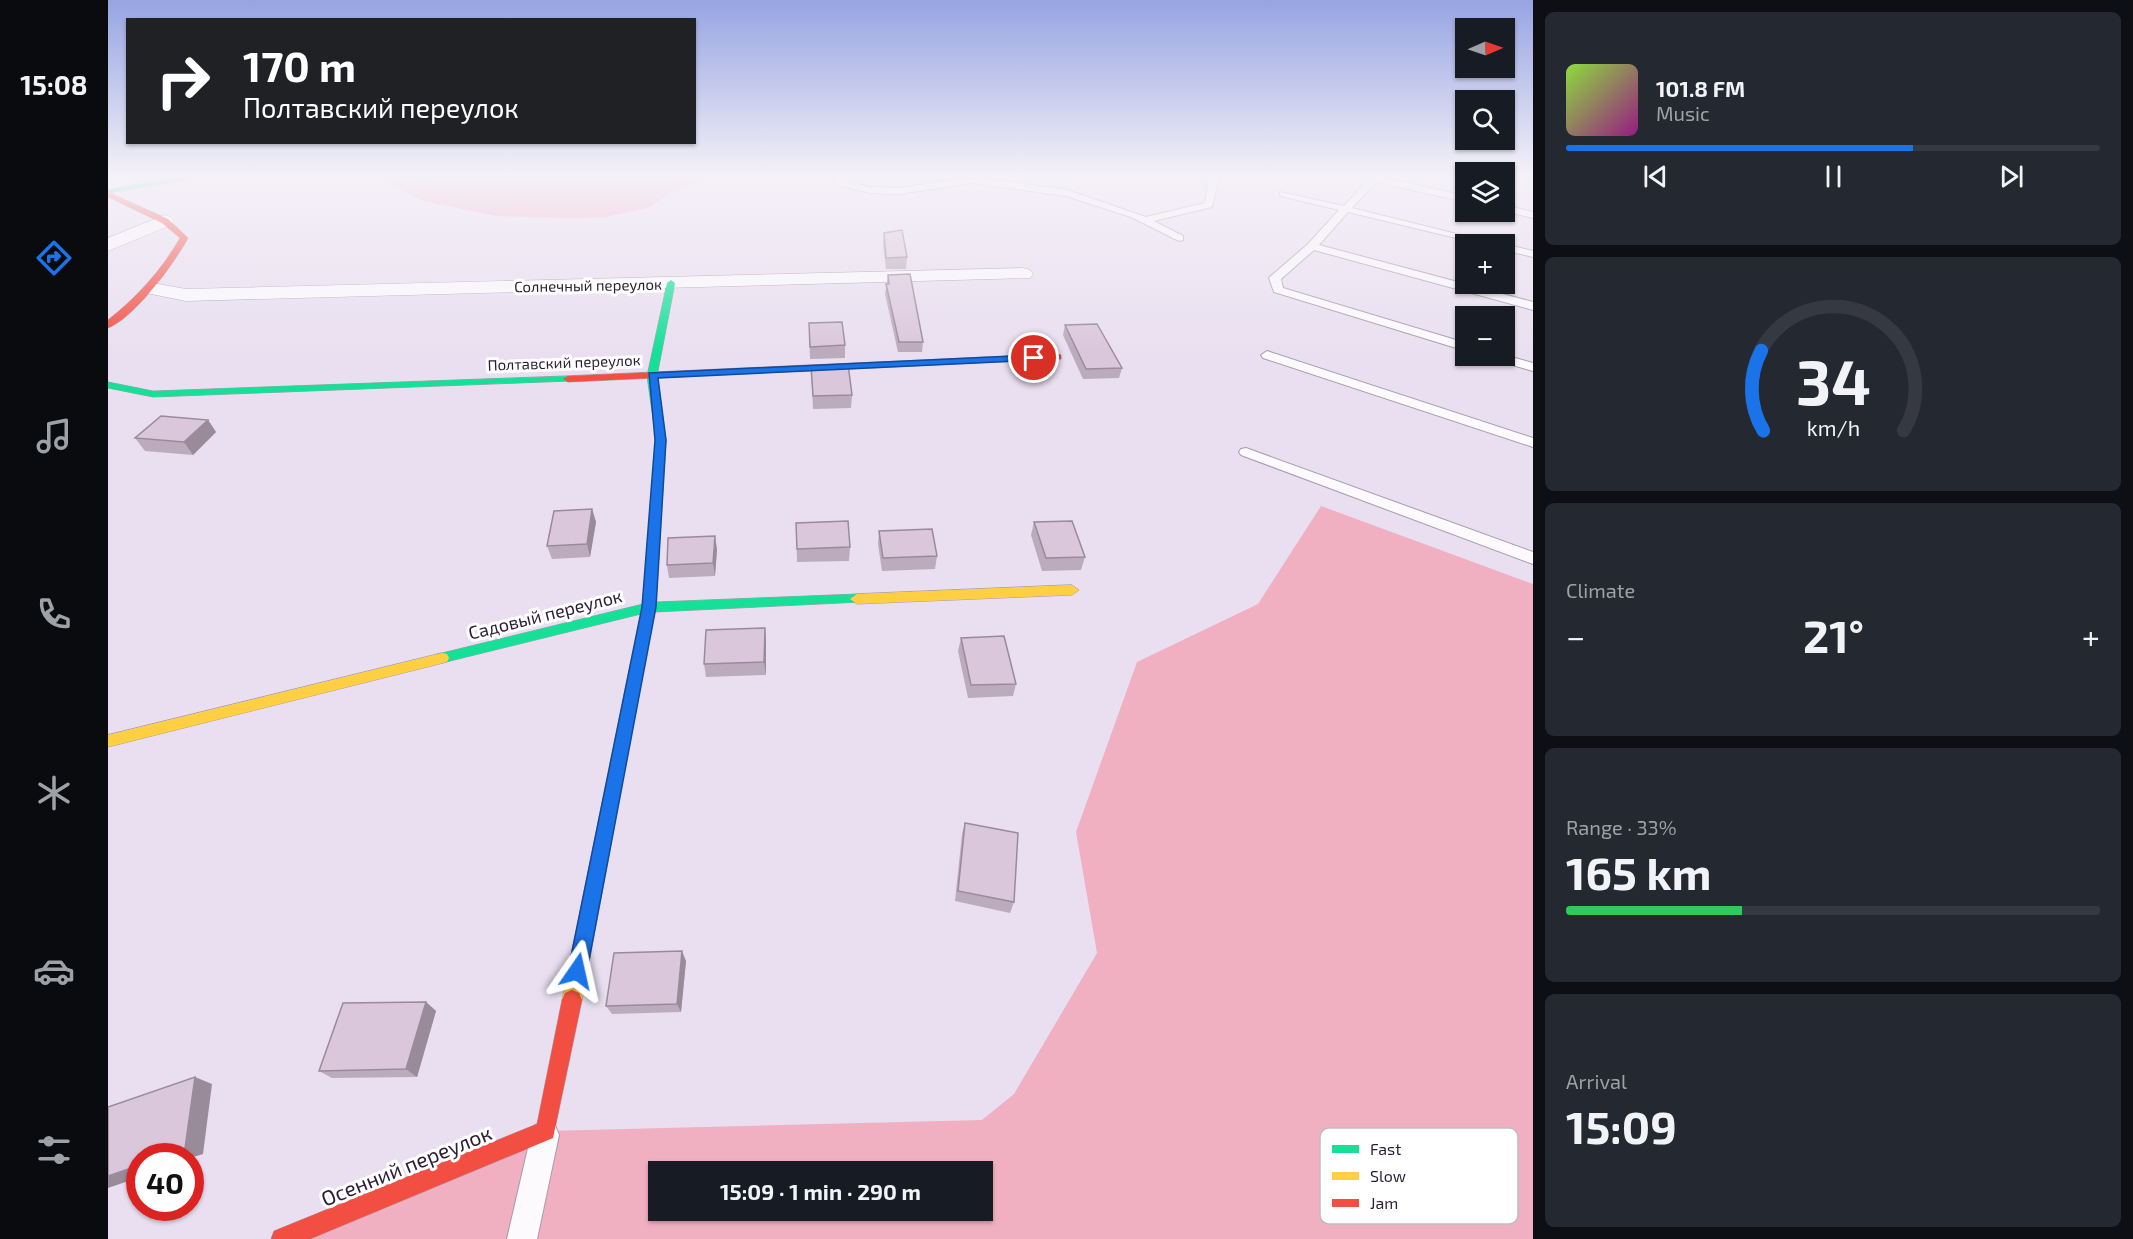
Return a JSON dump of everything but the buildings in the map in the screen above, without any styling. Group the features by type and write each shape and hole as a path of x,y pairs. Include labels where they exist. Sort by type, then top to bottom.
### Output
{"street":[{"path":"108,245 132,235"},
{"path":"108,325 153,289 172,264 184,238 180,235"},
{"name":"Солнечный переулок","path":"153,289 186,295 1023,274"},
{"path":"546,1131 649,607 661,440 652,376 671,283"},
{"name":"Полтавский переулок","path":"108,385 153,394 652,376 1058,357"},
{"name":"Садовый переулок","path":"108,741 649,607 1072,590"},
{"name":"Осенний переулок","path":"282,1239 546,1131"}],"lane":[{"path":"1173,235 1179,238"},
{"path":"1322,235 1275,278 1278,290 1455,344"},
{"path":"1312,246 1533,306"},
{"path":"1515,250 1533,254"},
{"path":"1267,354 1533,443"},
{"path":"1515,362 1533,367"},
{"path":"1246,452 1533,558"},
{"path":"522,1239 546,1131"}],"shaded area":[{"path":"1321,506 1533,584 1533,1239 282,1239 546,1131 982,1120 1014,1094 1097,953 1076,832 1137,662 1258,604"}],"traffic: fast":[{"path":"637,666 649,607 661,440 652,376 671,283"},
{"path":"108,385 153,394 568,379"},
{"path":"442,658 649,607 857,599"}],"traffic: slow":[{"path":"857,599 1072,590"},
{"path":"108,741 442,658"},
{"path":"572,1000 637,666"}],"traffic: jam":[{"path":"108,325 151,286 169,264 184,238 180,235"},
{"path":"568,379 1058,357"},
{"path":"282,1239 546,1131 572,1000"}],"route":[{"path":"577,971 649,607 661,440 652,376 1034,358"}]}
